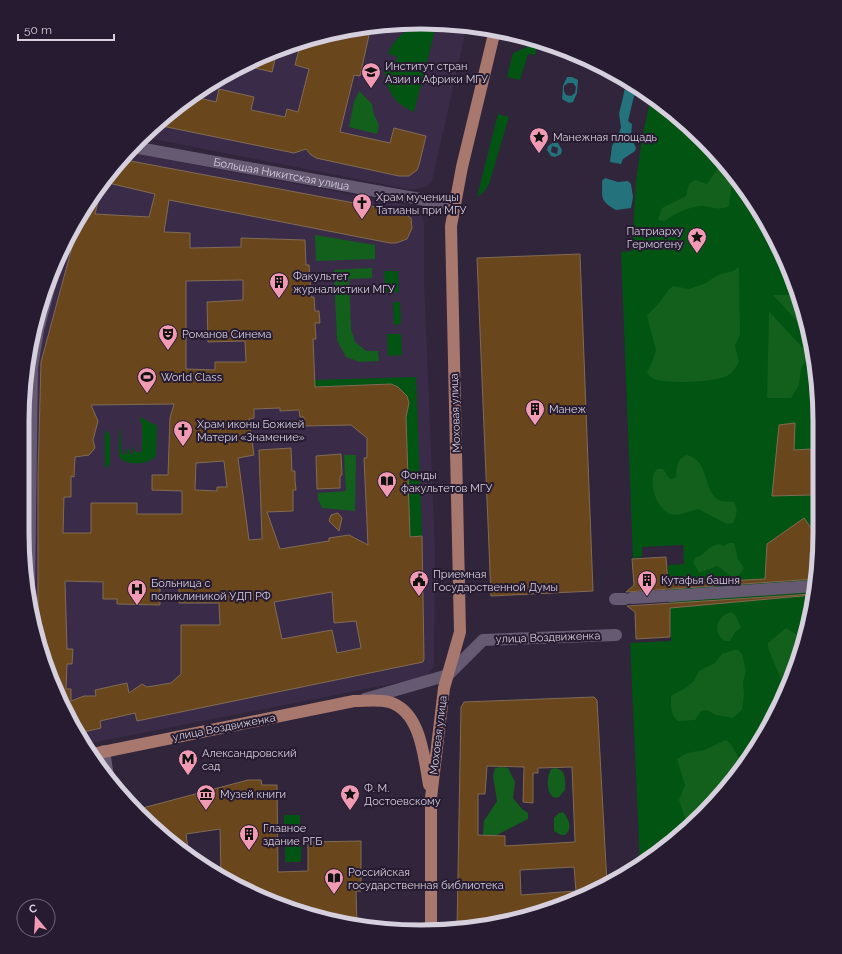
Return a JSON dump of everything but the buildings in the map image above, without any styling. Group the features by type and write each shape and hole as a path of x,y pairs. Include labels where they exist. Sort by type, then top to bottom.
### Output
{"main road":[{"name":"Моховая улица","path":"431,925 431,798 444,688 460,632 457,437 451,260 454,205 494,36"},
{"name":"улица Воздвиженка","path":"98,752 354,701 376,700 389,702 400,707 409,716 418,733"},
{"name":"Моховая улица","path":"418,733 431,798"}],"street":[{"name":"Большая Никитская улица","path":"140,148 454,205"},
{"path":"30,547 32,371"},
{"path":"624,599 810,586"},
{"name":"улица Воздвиженка","path":"354,701 448,675 483,640 616,635"}],"shaded area":[{"path":"421,29 466,31 432,181 427,186 418,189 407,189 150,138 182,110 203,95 248,69 295,50 320,42 370,32"},
{"path":"567,77 572,77 578,80 577,93 573,102 569,103 562,99 563,86","holes":["568,83 573,83 576,87 575,93 571,96 566,95 564,86"]},
{"path":"625,87 639,95 634,96 628,121 632,124 631,137 636,148 635,151 623,159 621,164 610,162 612,146 621,127 619,114"},
{"path":"554,142 558,143 562,150 561,154 555,157 551,156 547,150 548,146","holes":["552,146 558,148 557,154 551,152"]},
{"path":"135,154 407,205 419,212 424,224 424,281 435,551 434,662 433,668 426,677 90,743 69,706 50,659 42,634 33,591 36,365 59,271 69,248 95,203 110,182"},
{"path":"605,178 618,182 628,181 631,184 633,197 631,208 616,210 606,203 602,194 602,181"}],"green space":[{"path":"409,30 435,30 414,112 401,105 393,96 387,84 384,69 393,71 397,56 388,54 390,48 400,36"},
{"path":"532,45 537,47 535,55 528,54 520,80 507,77 513,53"},
{"path":"359,91 372,104 374,115 379,125 377,134 349,127 354,102"},
{"path":"650,103 679,126 698,144 732,182 760,225 773,248 783,271 800,320 810,370 813,421 813,533 810,584 800,634 783,683 773,706 747,751 716,791 679,828 640,858 630,643 671,641 668,565 684,564 683,545 642,547 642,557 633,558 621,252 632,251 636,180 643,133"},
{"path":"498,114 509,117 489,184 484,192 477,197"},
{"path":"719,166 732,182 729,206 719,208 704,206 693,207 673,215 665,221 658,220 662,208 686,196 689,184 695,180 707,184"},
{"path":"315,235 375,245 375,259 316,261"},
{"path":"739,267 740,334 735,346 739,362 733,371 724,377 704,381 669,382 652,378 647,373 656,350 647,316 648,314 673,286 689,289 704,284 718,275 733,271"},
{"path":"372,268 372,278 349,279 351,329 355,342 366,351 378,351 379,361 360,362 346,357 337,340 334,270"},
{"path":"384,271 398,271 399,292 385,293"},
{"path":"773,295 792,295 801,325"},
{"path":"393,302 400,302 401,324 394,325"},
{"path":"769,311 806,352 808,358 801,369 799,385 791,398 767,398"},
{"path":"387,334 401,334 402,355 388,356"},
{"path":"416,377 422,536 410,537 406,416 408,405 404,392 391,384 314,387 314,380"},
{"path":"140,417 157,426 156,455 149,461 139,463 123,461 119,455 119,430 120,429 122,454 124,454 124,449 125,454 127,454 127,449 130,449 130,454 133,454 133,447 135,452 142,452 142,423 140,422"},
{"path":"105,430 110,435 110,463 108,467 105,467"},
{"path":"344,455 356,455 355,511 322,508 318,499 318,493 346,491"},
{"path":"687,455 695,458 700,464 711,492 715,497 721,501 734,502 736,512 733,523 727,524 698,509 673,515 665,511 661,506 654,493 652,480 654,474 657,469 663,469 670,479 676,478 679,461"},
{"path":"729,543 734,543 738,559 744,568 740,574 734,577 730,576 717,566 699,573 693,562 696,557 702,555 715,545 719,544 724,546"},
{"path":"731,612 736,616 741,628 736,631 730,641 725,641 718,633 717,629 719,621 722,617"},
{"path":"786,628 796,634 799,638 784,681 781,679 768,648 768,643"},
{"path":"733,650 738,650 742,654 746,671 743,682 744,694 742,710 733,718 716,715 707,710 701,711 695,720 678,721 675,719 672,713 671,696 687,687 694,681 699,671 715,663 722,654"},
{"path":"726,740 736,752 740,761 716,791 686,822 679,800 685,785 677,759 687,753 704,750"},
{"path":"495,768 508,768 515,782 513,798 522,809 528,813 528,819 495,836 482,847 484,821 497,801 493,776"},
{"path":"551,769 559,769 563,773 565,790 559,797 555,798 548,789 548,785"},
{"path":"563,812 569,824 569,830 565,835 561,835 554,831 554,818 559,813"},
{"path":"284,815 300,815 300,832 284,832"},
{"path":"285,846 301,846 301,862 285,862"}],"place":[{"name":"Институт стран Азии и Африки МГУ","path":"371,89"},
{"name":"Манежная площадь","path":"539,154"},
{"name":"Храм мученицы Татианы при МГУ","path":"362,220"},
{"name":"Патриарху Гермогену","path":"697,254"},
{"name":"Факультет журналистики МГУ","path":"279,299"},
{"name":"Романов Синема","path":"168,351"},
{"name":"World Class","path":"147,394"},
{"name":"Манеж","path":"535,426"},
{"name":"Храм иконы Божией Матери «Знамение»","path":"183,447"},
{"name":"Фонды факультетов МГУ","path":"387,498"},
{"name":"Приемная Государственной Думы","path":"419,597"},
{"name":"Кутафья башня","path":"647,597"},
{"name":"Больница с поликлиникой УДП РФ","path":"137,606"},
{"name":"Александровский сад","path":"188,776"},
{"name":"Музей книги","path":"206,811"},
{"name":"Ф. М. Достоевскому","path":"350,811"},
{"name":"Главное здание РГБ","path":"249,851"},
{"name":"Российская государственная библиотека","path":"334,895"}]}
